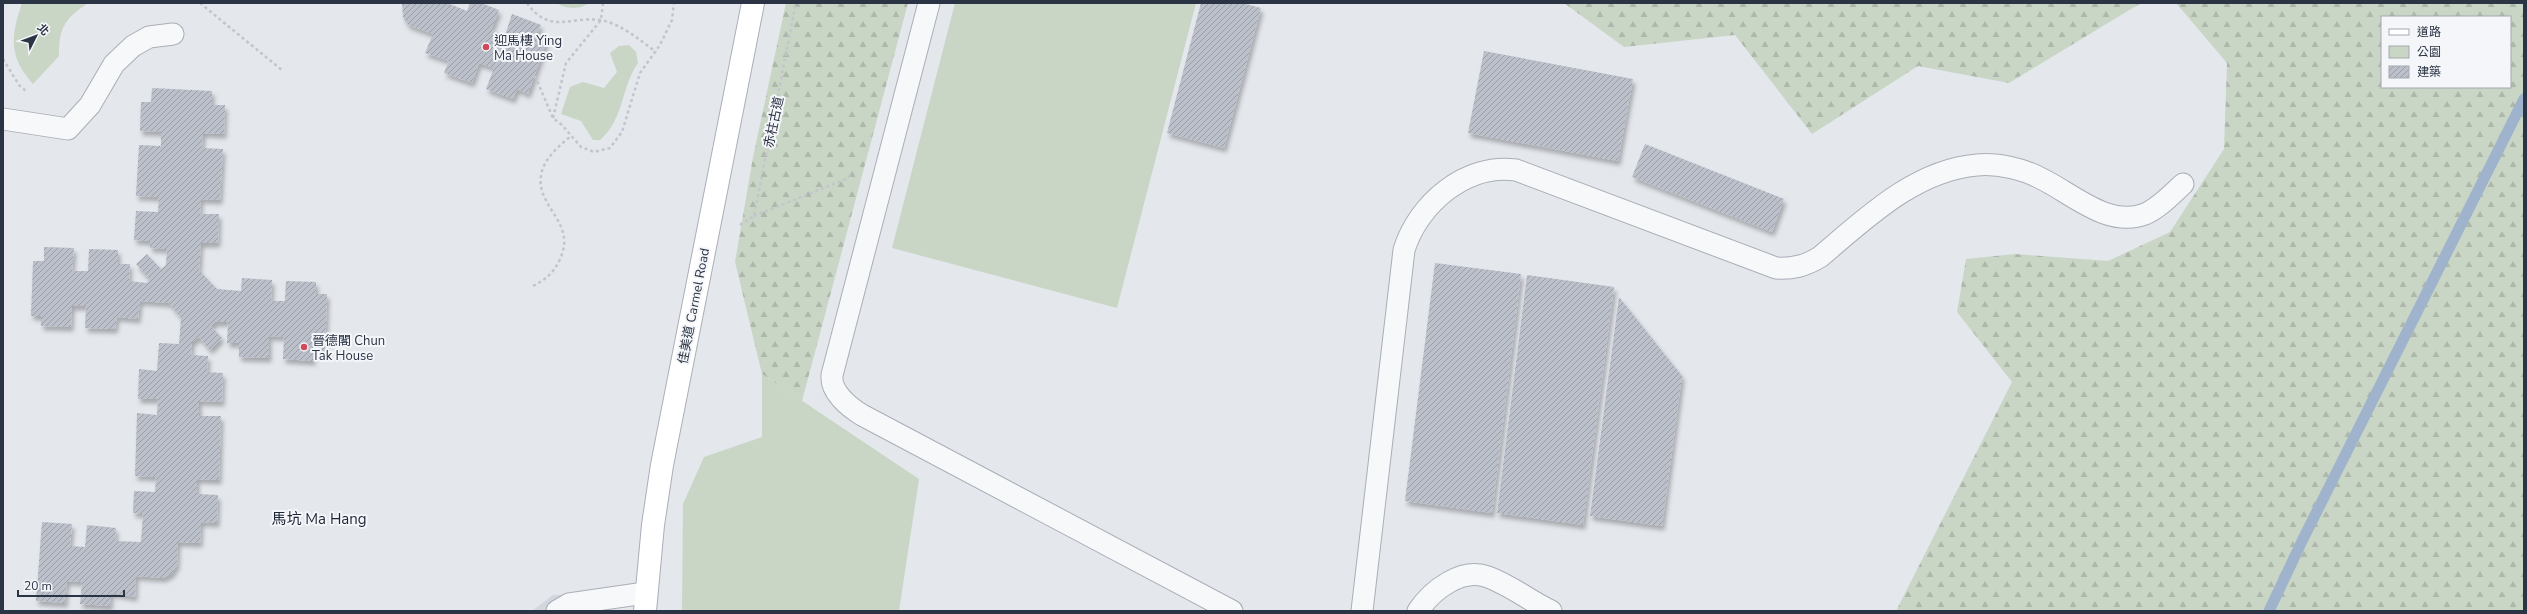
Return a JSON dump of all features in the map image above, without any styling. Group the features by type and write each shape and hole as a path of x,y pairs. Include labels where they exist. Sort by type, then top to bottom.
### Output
{"street":[{"name":"佳美道 Carmel Road","path":"645,602 653,525 674,400 753,3"}],"lane":[{"path":"929,3 832,375 836,390 852,409 862,415 1232,611"},
{"path":"3,119 68,129 90,105 114,64 133,46 149,37 173,34"},
{"path":"1362,611 1404,250 1408,236 1428,206 1441,193 1468,177 1504,168 1516,170 1776,268 1788,269 1810,264 1891,198 1924,180 1972,166 1998,166 2019,170 2041,178 2101,212 2122,217 2146,214 2184,184"},
{"path":"1418,611 1442,586 1461,577 1477,575 1489,577 1551,611"},
{"path":"557,611 569,604 608,598 645,602"}],"path":[{"path":"200,3 283,71"},
{"path":"527,3 541,17 555,24 601,20 623,30 656,52"},
{"path":"553,118 566,63 601,20 603,3"},
{"path":"535,76 553,118 581,147 594,152 610,148 622,132 640,73 656,52 672,20 674,3"},
{"name":"赤柱古道","path":"754,216 796,3"},
{"path":"533,286 544,280 555,270 564,250 564,234 558,217 544,198 540,182 542,170 555,150 571,136"},
{"path":"738,226 754,216 846,179 857,169"}],"shaded area":[{"path":"603,593 602,611 532,611 553,595"}],"green space":[{"path":"22,3 88,3 68,19 64,25 60,38 59,56 33,84 19,64 14,45 18,15"},
{"path":"557,3 588,3 581,7 572,8 564,7"},
{"path":"786,3 908,3 802,401 762,374 735,262 753,157"},
{"path":"955,3 1196,3 1117,308 892,248"},
{"path":"1564,3 2141,3 2009,83 1918,66 1812,134 1735,35 1624,47"},
{"path":"2176,3 2524,3 2524,611 1896,611 2012,382 1957,312 1966,259 2015,254 2108,261 2170,232 2224,149 2227,63"},
{"path":"629,45 636,52 638,63 628,82 614,123 600,140 593,140 581,121 561,114 570,87 583,82 604,88 617,72 610,53 619,46"},
{"path":"762,374 919,479 899,611 682,611 683,504 704,457 762,437"}],"building":[{"name":"迎馬樓 Ying Ma House","path":"402,3 447,3 467,11 470,3 481,3 499,10 491,30 505,35 512,14 541,25 536,36 547,40 528,94 517,89 513,99 486,89 494,68 479,63 472,83 444,73 449,61 425,53 433,34 408,25 403,17"},
{"path":"1201,3 1242,3 1261,8 1224,148 1167,133"},
{"path":"1484,51 1633,79 1618,161 1468,133"},
{"name":"晉德閣 Chun Tak House","path":"152,88 212,91 212,105 225,105 224,134 203,133 202,148 223,149 220,200 201,199 200,214 219,214 218,243 201,243 199,270 217,289 241,291 242,278 272,280 271,301 285,301 286,281 316,282 316,294 327,294 325,351 313,350 313,361 283,359 284,337 269,336 269,358 239,357 239,343 227,343 228,322 215,322 211,326 222,338 210,350 199,337 192,342 191,355 208,356 207,372 223,373 222,402 199,401 199,416 221,416 219,480 197,479 197,494 218,495 217,523 201,522 200,543 178,542 177,565 171,574 163,578 136,576 135,597 111,593 110,606 80,604 82,582 67,581 65,603 36,601 42,522 72,524 70,546 85,547 87,525 116,528 115,541 141,542 143,514 133,513 134,491 155,492 156,477 135,476 137,413 157,415 158,399 138,399 139,369 157,371 159,343 179,344 181,318 169,303 140,301 138,319 117,317 115,329 85,328 86,306 72,306 71,327 41,326 41,316 31,316 33,261 44,261 44,247 74,248 72,271 88,271 89,249 118,250 118,264 130,264 129,281 147,283 150,280 136,264 147,254 161,269 166,265 167,249 150,248 150,241 134,240 136,211 158,212 159,197 136,196 139,145 161,146 161,132 140,131 141,102 151,102"},
{"path":"1645,144 1784,199 1772,232 1632,177"},
{"path":"1435,263 1521,274 1492,513 1405,501"},
{"path":"1527,275 1614,287 1583,525 1497,513"},
{"path":"1619,297 1682,376 1662,526 1590,516"}],"waterway":[{"path":"2269,611 2303,539 2524,99"}],"place":[{"name":"迎馬樓 Ying Ma House","path":"486,47"},
{"name":"晉德閣 Chun Tak House","path":"304,347"}],"district":[{"name":"馬坑 Ma Hang","path":"319,519"}]}
